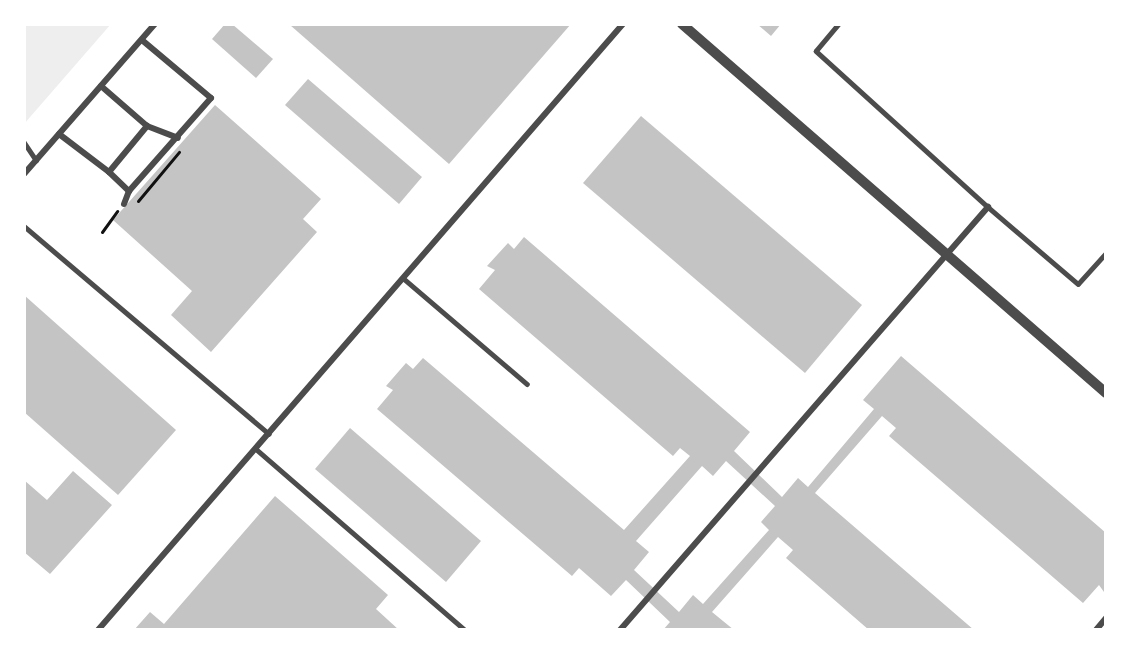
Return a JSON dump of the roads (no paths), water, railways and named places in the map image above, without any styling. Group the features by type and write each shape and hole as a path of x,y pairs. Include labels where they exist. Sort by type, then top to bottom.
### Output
{"street":[{"path":"24,174 155,24"},
{"path":"98,630 623,24"},
{"path":"682,24 1106,393"},
{"path":"124,204 129,191 211,98 142,40"},
{"path":"102,86 147,126 178,138"},
{"path":"109,172 147,126"},
{"path":"59,134 109,172 129,191"},
{"path":"620,630 988,207"},
{"path":"1096,630 1106,618"}],"lane":[{"path":"839,24 816,51 988,207 1078,284 1106,253"},
{"path":"24,142 36,160"},
{"path":"24,226 269,434"},
{"path":"403,278 527,384"},
{"path":"256,449 465,630"}]}
